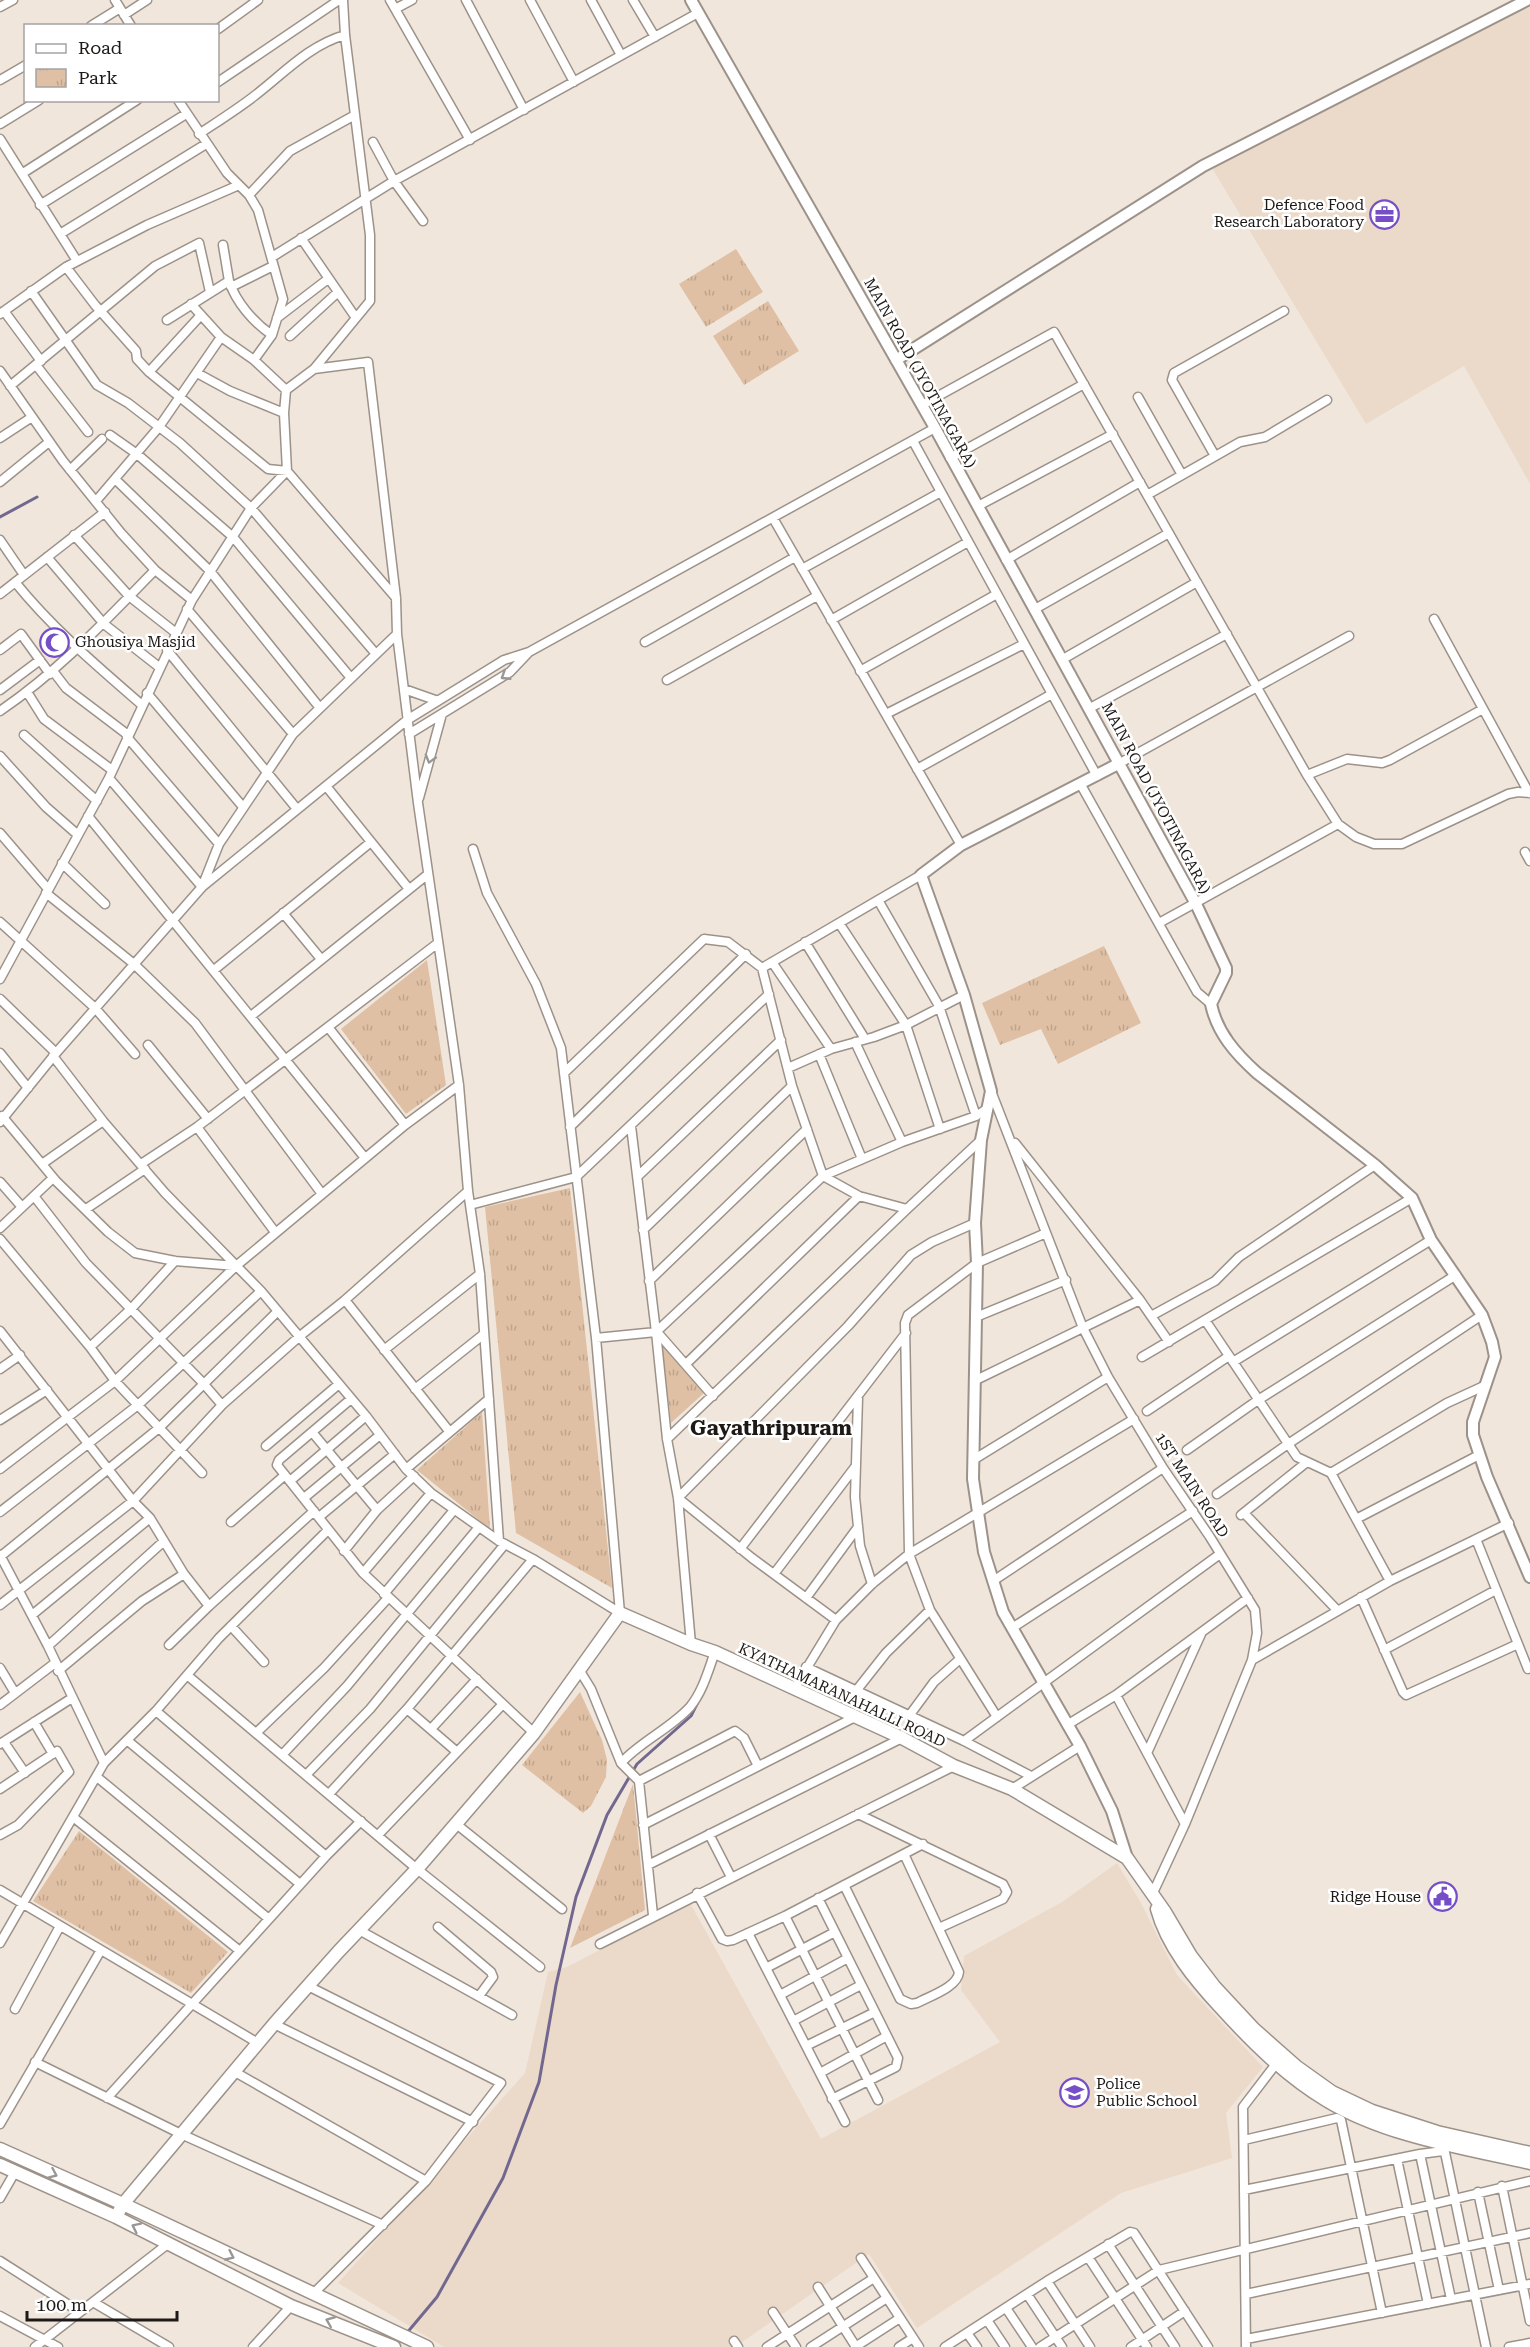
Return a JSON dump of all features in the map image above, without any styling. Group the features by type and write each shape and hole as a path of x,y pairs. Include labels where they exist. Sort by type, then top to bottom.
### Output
{"main road":[{"name":"KYATHAMARANAHALLI ROAD","path":"620,1613 715,1652 902,1738 954,1766 1012,1789 1127,1858 1153,1896 1159,1916 1185,1965 1248,2038 1332,2092 1372,2111 1437,2132 1530,2153"},
{"path":"116,2217 123,2204 274,2024 417,1869 534,1733 620,1613"},
{"name":"KYATHAMARANAHALLI ROAD","path":"1280,2059 1326,2100 1366,2119 1443,2147 1530,2163"},
{"path":"0,2149 422,2344"},
{"path":"0,2165 116,2217 291,2306 389,2345"}],"street":[{"path":"0,7 14,0"},
{"path":"94,24 120,8 147,0"},
{"path":"219,28 258,0"},
{"path":"219,80 341,0 370,235 370,301 314,369 286,390 284,413 287,471 396,598"},
{"path":"390,0 470,140"},
{"path":"395,9 412,0"},
{"path":"466,0 524,110"},
{"path":"530,0 574,82"},
{"path":"591,0 621,56"},
{"path":"633,0 655,37"},
{"name":"MAIN ROAD (JYOTINAGARA)","path":"691,0 935,428 1196,904 1226,968 1226,974 1210,1004"},
{"path":"896,360 1203,166 1527,0"},
{"path":"120,8 130,24"},
{"path":"167,320 210,292 273,262 301,238 366,197 698,13"},
{"path":"199,134 250,99 305,55 332,39 345,35"},
{"path":"0,80 24,66"},
{"path":"0,124 36,102"},
{"path":"23,173 134,102"},
{"path":"40,205 182,107 227,173 249,195 258,210 273,262 283,299 272,335 254,360"},
{"path":"249,195 290,152 355,115"},
{"path":"0,139 77,261"},
{"path":"373,142 394,181 423,221"},
{"path":"60,234 206,144"},
{"path":"88,432 2,313 77,261 147,225 239,185"},
{"path":"301,238 356,318"},
{"path":"10,386 154,266 199,243 210,292"},
{"path":"223,245 235,298 264,330 272,335"},
{"path":"66,267 100,311 136,351 137,359 149,372 268,469 287,471"},
{"path":"277,318 328,279"},
{"path":"31,291 97,384 128,403 180,443 251,508 376,654"},
{"path":"290,336 338,292"},
{"path":"191,304 221,337 254,360 286,390"},
{"path":"1215,456 1172,380 1174,373 1284,311"},
{"path":"149,372 201,315"},
{"path":"922,405 1054,332 1307,775 1338,824 1356,837 1374,844 1402,844 1508,794 1529,793 1434,619"},
{"path":"96,501 159,427 221,337"},
{"path":"306,1775 370,1709 502,1543 480,1274 468,1191 459,1085 427,874 407,720 397,634 396,598 368,362 314,369"},
{"path":"0,371 70,470 105,512 155,570 192,600"},
{"path":"197,373 230,391 284,413"},
{"path":"950,458 1084,384"},
{"path":"1138,397 1182,475"},
{"path":"1147,495 1240,442 1265,437 1327,400"},
{"path":"0,438 32,417"},
{"path":"236,1266 175,1261 135,1253 108,1232 53,1178 1,1118 202,887 407,720 504,660 529,652 935,428"},
{"path":"978,506 1113,434"},
{"path":"70,470 106,437 136,454 233,537 351,678"},
{"path":"913,441 1097,776"},
{"path":"0,482 50,442"},
{"path":"0,979 97,801 192,600 251,508 287,471"},
{"path":"115,479 210,571 320,708"},
{"path":"1006,560 1140,482"},
{"path":"802,569 941,492"},
{"path":"0,594 105,512"},
{"path":"773,518 961,845"},
{"path":"1035,609 1169,533"},
{"path":"74,535 129,597 176,633"},
{"path":"0,540 24,575"},
{"path":"831,620 968,543"},
{"path":"47,557 104,624 159,667"},
{"path":"645,642 795,557"},
{"path":"0,711 52,673 104,624 155,570"},
{"path":"15,582 37,610 142,705"},
{"path":"1063,659 1197,582"},
{"path":"860,671 997,594"},
{"path":"667,680 818,596"},
{"path":"188,609 293,734"},
{"path":"0,650 21,634 40,660 66,688 128,736 219,844"},
{"path":"202,887 219,844 293,734 397,634"},
{"path":"1090,708 1227,634"},
{"path":"762,968 921,875 961,845 1097,776 1349,636"},
{"path":"886,714 1024,644"},
{"path":"167,650 297,809"},
{"path":"409,734 510,672 529,652"},
{"path":"0,690 40,660"},
{"path":"404,689 438,701"},
{"path":"27,692 44,719 110,774 202,887"},
{"path":"147,693 243,807"},
{"path":"918,770 1052,694"},
{"path":"1307,775 1347,759 1382,763 1390,760 1483,708"},
{"path":"418,803 442,714"},
{"path":"24,735 97,801"},
{"path":"0,756 46,807 78,835"},
{"path":"1081,784 1197,992 1210,1004 1224,1037 1239,1057 1375,1165 1412,1198 1431,1240 1482,1315 1495,1357 1484,1386 1473,1429 1479,1455 1530,1577"},
{"path":"326,786 409,889"},
{"path":"88,816 365,1158"},
{"path":"1158,923 1338,824"},
{"path":"0,833 47,891 134,964 195,1023 322,1194"},
{"path":"214,970 371,842"},
{"path":"473,849 488,893 536,984 561,1048 596,1338 620,1613"},
{"path":"62,863 105,904"},
{"path":"251,1016 427,874"},
{"path":"921,875 964,995 991,1091 981,1140 975,1223 977,1263 973,1479 984,1552 1003,1612 1080,1746 1112,1810 1127,1858"},
{"path":"878,900 939,1006 975,1116"},
{"path":"283,913 321,959"},
{"path":"0,922 95,1008 135,1054"},
{"path":"839,923 906,1025 940,1129"},
{"path":"564,1073 704,939 728,942 762,968 792,1086 823,1176 859,1196 907,1209"},
{"path":"805,942 866,1039"},
{"path":"86,1209 438,943"},
{"path":"570,1127 746,954"},
{"path":"772,962 831,1049"},
{"path":"470,1205 576,1178 769,994"},
{"path":"788,1068 831,1049 906,1025 964,995"},
{"name":"KYATHAMARANAHALLI ROAD","path":"0,999 54,1055 103,1121 143,1167 261,1291 300,1336 406,1469 431,1493 502,1543 533,1559 620,1613"},
{"path":"328,1027 405,1125"},
{"path":"638,1176 781,1040"},
{"path":"855,1042 902,1143"},
{"path":"148,1045 208,1119"},
{"path":"0,1053 28,1088"},
{"path":"819,1054 862,1159"},
{"path":"0,1469 116,1381 158,1338 275,1232 405,1125 459,1085"},
{"path":"643,1230 792,1086"},
{"name":"1ST MAIN ROAD","path":"991,1091 1083,1328 1108,1377 1163,1468 1255,1610 1257,1633 1252,1660 1153,1896"},
{"path":"596,1338 657,1332 823,1176 975,1116 987,1108"},
{"path":"42,1164 103,1121"},
{"path":"631,1126 657,1332 667,1439 678,1498 691,1644"},
{"path":"197,1127 275,1232"},
{"path":"649,1281 807,1129"},
{"path":"1008,1134 1140,1300 1169,1342"},
{"path":"667,1439 981,1140"},
{"path":"1151,1316 1215,1281 1239,1257 1375,1165"},
{"path":"0,1228 53,1178"},
{"path":"0,1182 22,1206"},
{"path":"0,1605 133,1501 222,1405 468,1191"},
{"path":"34,1196 86,1263 183,1361 222,1405"},
{"path":"686,1364 859,1196"},
{"path":"1142,1357 1412,1198"},
{"path":"678,1498 848,1326 911,1255 932,1242 975,1223"},
{"path":"997,1717 930,1610 909,1554 907,1332 905,1323 908,1315 977,1263 1046,1233"},
{"path":"0,1239 116,1381 202,1473"},
{"path":"1147,1411 1431,1240"},
{"path":"90,1347 175,1261"},
{"path":"384,1350 480,1274"},
{"path":"1187,1450 1258,1400 1456,1275"},
{"path":"976,1317 1066,1280"},
{"path":"0,1512 138,1405 261,1291"},
{"path":"345,1300 449,1431"},
{"path":"975,1381 1140,1300"},
{"path":"104,1763 48,1646 0,1555 159,1428 278,1311"},
{"path":"1217,1494 1482,1315"},
{"path":"1205,1320 1297,1457 1331,1473 1358,1518 1390,1581"},
{"path":"0,1331 108,1470 150,1518 184,1574 208,1606"},
{"path":"657,1332 713,1396"},
{"path":"740,1548 907,1332"},
{"path":"415,1389 484,1334"},
{"path":"0,1369 20,1355"},
{"path":"973,1460 1108,1377"},
{"path":"266,1446 339,1384"},
{"path":"1331,1473 1447,1403 1484,1386"},
{"path":"0,1420 47,1390"},
{"path":"858,1398 855,1497 860,1546 872,1584"},
{"path":"351,1399 277,1463 363,1573 534,1733"},
{"path":"406,1469 489,1399"},
{"path":"231,1522 366,1416"},
{"path":"794,1689 836,1620 872,1584 909,1554 1134,1419"},
{"path":"312,1432 377,1510"},
{"path":"304,1498 380,1435"},
{"path":"169,1645 208,1606 316,1514 395,1454"},
{"path":"1358,1518 1479,1455"},
{"path":"1307,1462 1243,1514 1337,1610"},
{"path":"774,1574 855,1467"},
{"path":"993,1581 1163,1468"},
{"path":"344,1551 377,1510 414,1476"},
{"path":"363,1573 431,1493"},
{"path":"678,1498 836,1620"},
{"path":"256,1733 324,1668 386,1596 454,1510"},
{"path":"1012,1628 1193,1511"},
{"path":"32,1616 150,1518"},
{"path":"1252,1660 1390,1581 1509,1523"},
{"path":"282,1755 347,1686 479,1527"},
{"path":"806,1598 858,1527"},
{"path":"0,1943 104,1763 156,1711 231,1626 328,1530"},
{"path":"1476,1539 1528,1669"},
{"path":"48,1646 164,1541"},
{"path":"964,1741 1220,1554"},
{"path":"329,1794 407,1709 533,1559"},
{"path":"0,1705 57,1667 142,1601 184,1574"},
{"path":"1384,1650 1496,1590"},
{"path":"1361,1597 1406,1695 1518,1644"},
{"path":"1067,1725 1116,1695 1248,1598"},
{"path":"856,1691 886,1653 930,1610"},
{"path":"231,1626 264,1662"},
{"path":"1147,1753 1201,1634"},
{"path":"621,1763 630,1753 689,1707 704,1685 715,1652"},
{"path":"909,1716 934,1682 960,1659"},
{"path":"806,1667 964,1741 1031,1776"},
{"path":"0,1668 15,1693"},
{"path":"580,1671 591,1689 621,1763 634,1776 643,1825 653,1915"},
{"path":"187,1675 417,1869 540,1967"},
{"path":"430,1729 477,1679"},
{"path":"1116,1695 1185,1824"},
{"path":"25,1773 2,1743 72,1698"},
{"path":"378,1835 503,1704"},
{"path":"407,1709 457,1752"},
{"path":"156,1711 326,1856"},
{"path":"643,1825 855,1717"},
{"path":"34,1722 53,1754"},
{"path":"634,1776 735,1731 744,1737 758,1766"},
{"path":"648,1865 902,1738"},
{"path":"128,1741 300,1884"},
{"path":"1012,1789 1080,1746"},
{"path":"0,1789 57,1751 69,1772 18,1826 0,1835"},
{"path":"600,1944 653,1915 954,1766"},
{"path":"97,1777 269,1919"},
{"path":"858,1814 1003,1884 1006,1892 1003,1899 939,1928"},
{"path":"73,1817 240,1952"},
{"path":"107,2098 300,1884 361,1821"},
{"path":"455,1823 562,1909"},
{"path":"709,1834 731,1876"},
{"path":"697,1893 722,1939 733,1940 785,1916 923,1844"},
{"path":"844,1885 900,1999 906,2003 917,2003 954,1983 959,1976 904,1854"},
{"path":"0,1890 258,2043"},
{"path":"818,1898 898,2058 896,2067 832,2099"},
{"path":"785,1916 878,2100"},
{"path":"15,2009 60,1926"},
{"path":"438,1927 492,1975 479,1996"},
{"path":"359,1930 512,2015"},
{"path":"766,1968 835,1932"},
{"path":"748,1933 845,2122"},
{"path":"0,2124 100,1950"},
{"path":"780,1995 848,1958"},
{"path":"793,2021 861,1985"},
{"path":"308,1986 501,2083 426,2181 314,2293"},
{"path":"806,2046 875,2012"},
{"path":"274,2024 473,2122"},
{"path":"820,2073 887,2036"},
{"path":"1280,2059 1243,2107 1246,2343 1382,2313 1527,2285"},
{"path":"35,2062 181,2134 383,2225"},
{"path":"235,2072 426,2181"},
{"path":"1244,2140 1339,2118 1342,2121 1350,2169 1382,2313"},
{"path":"1244,2190 1397,2159 1443,2147 1486,2347"},
{"path":"1420,2154 1451,2300"},
{"path":"1397,2159 1428,2304"},
{"path":"0,2198 15,2172"},
{"path":"1040,2347 1159,2270 1530,2181"},
{"path":"1502,2186 1527,2285 1530,2321"},
{"path":"1478,2192 1499,2290"},
{"path":"947,2346 1126,2233 1134,2233 1208,2347"},
{"path":"1246,2294 1530,2233"},
{"path":"35,2347 169,2243"},
{"path":"1108,2244 1175,2347"},
{"path":"1088,2257 1144,2343"},
{"path":"861,2258 919,2347"},
{"path":"0,2261 80,2312"},
{"path":"767,2347 874,2278"},
{"path":"1047,2281 1090,2347"},
{"path":"818,2287 856,2347 900,2318"},
{"path":"1028,2294 1062,2347"},
{"path":"811,2347 887,2298"},
{"path":"93,2302 169,2347"},
{"path":"253,2347 291,2306"},
{"path":"1006,2308 1032,2347"},
{"path":"1131,2347 1144,2343 1162,2326 1185,2311"},
{"path":"773,2312 796,2347"},
{"path":"0,2316 58,2347"},
{"path":"987,2320 1005,2347"},
{"path":"967,2333 977,2347"},
{"path":"899,2347 913,2338"},
{"path":"1509,2347 1530,2343"}],"shaded area":[{"name":"Defence Food Research Laboratory","path":"1530,6 1530,484 1464,366 1366,424 1212,168"},
{"name":"Police Public School","path":"1117,1863 1141,1903 1177,1975 1263,2067 1226,2113 1232,2158 1121,2193 917,2328 869,2254 735,2347 444,2347 338,2283 525,2073 548,1972 567,1967 690,1903 821,2139 1000,2042 961,1990 964,1956 1062,1902"}],"green space":[{"path":"736,249 763,292 706,327 679,284"},
{"path":"768,301 799,351 744,385 713,336"},
{"path":"1104,946 1141,1023 1058,1064 1041,1029 1000,1045 982,1003"},
{"path":"427,960 446,1085 406,1114 341,1029"},
{"path":"570,1188 612,1588 516,1533 485,1207"},
{"path":"661,1339 704,1393 671,1423"},
{"path":"482,1412 490,1529 417,1470"},
{"path":"580,1692 602,1740 607,1760 606,1777 591,1806 583,1813 522,1765"},
{"path":"633,1784 645,1910 570,1948"},
{"path":"79,1831 228,1952 191,1993 33,1901"}],"waterway":[{"path":"0,517 37,497"},
{"path":"406,2334 437,2297 503,2178 539,2082 556,1985 576,1897 607,1815 637,1764 691,1716 697,1704"}],"place":[{"name":"Defence Food Research Laboratory","path":"1385,214"},
{"name":"Ghousiya Masjid","path":"54,642"},
{"name":"Ridge House","path":"1442,1897"},
{"name":"Police Public School","path":"1075,2093"}],"district":[{"name":"Gayathripuram","path":"771,1428"}]}
